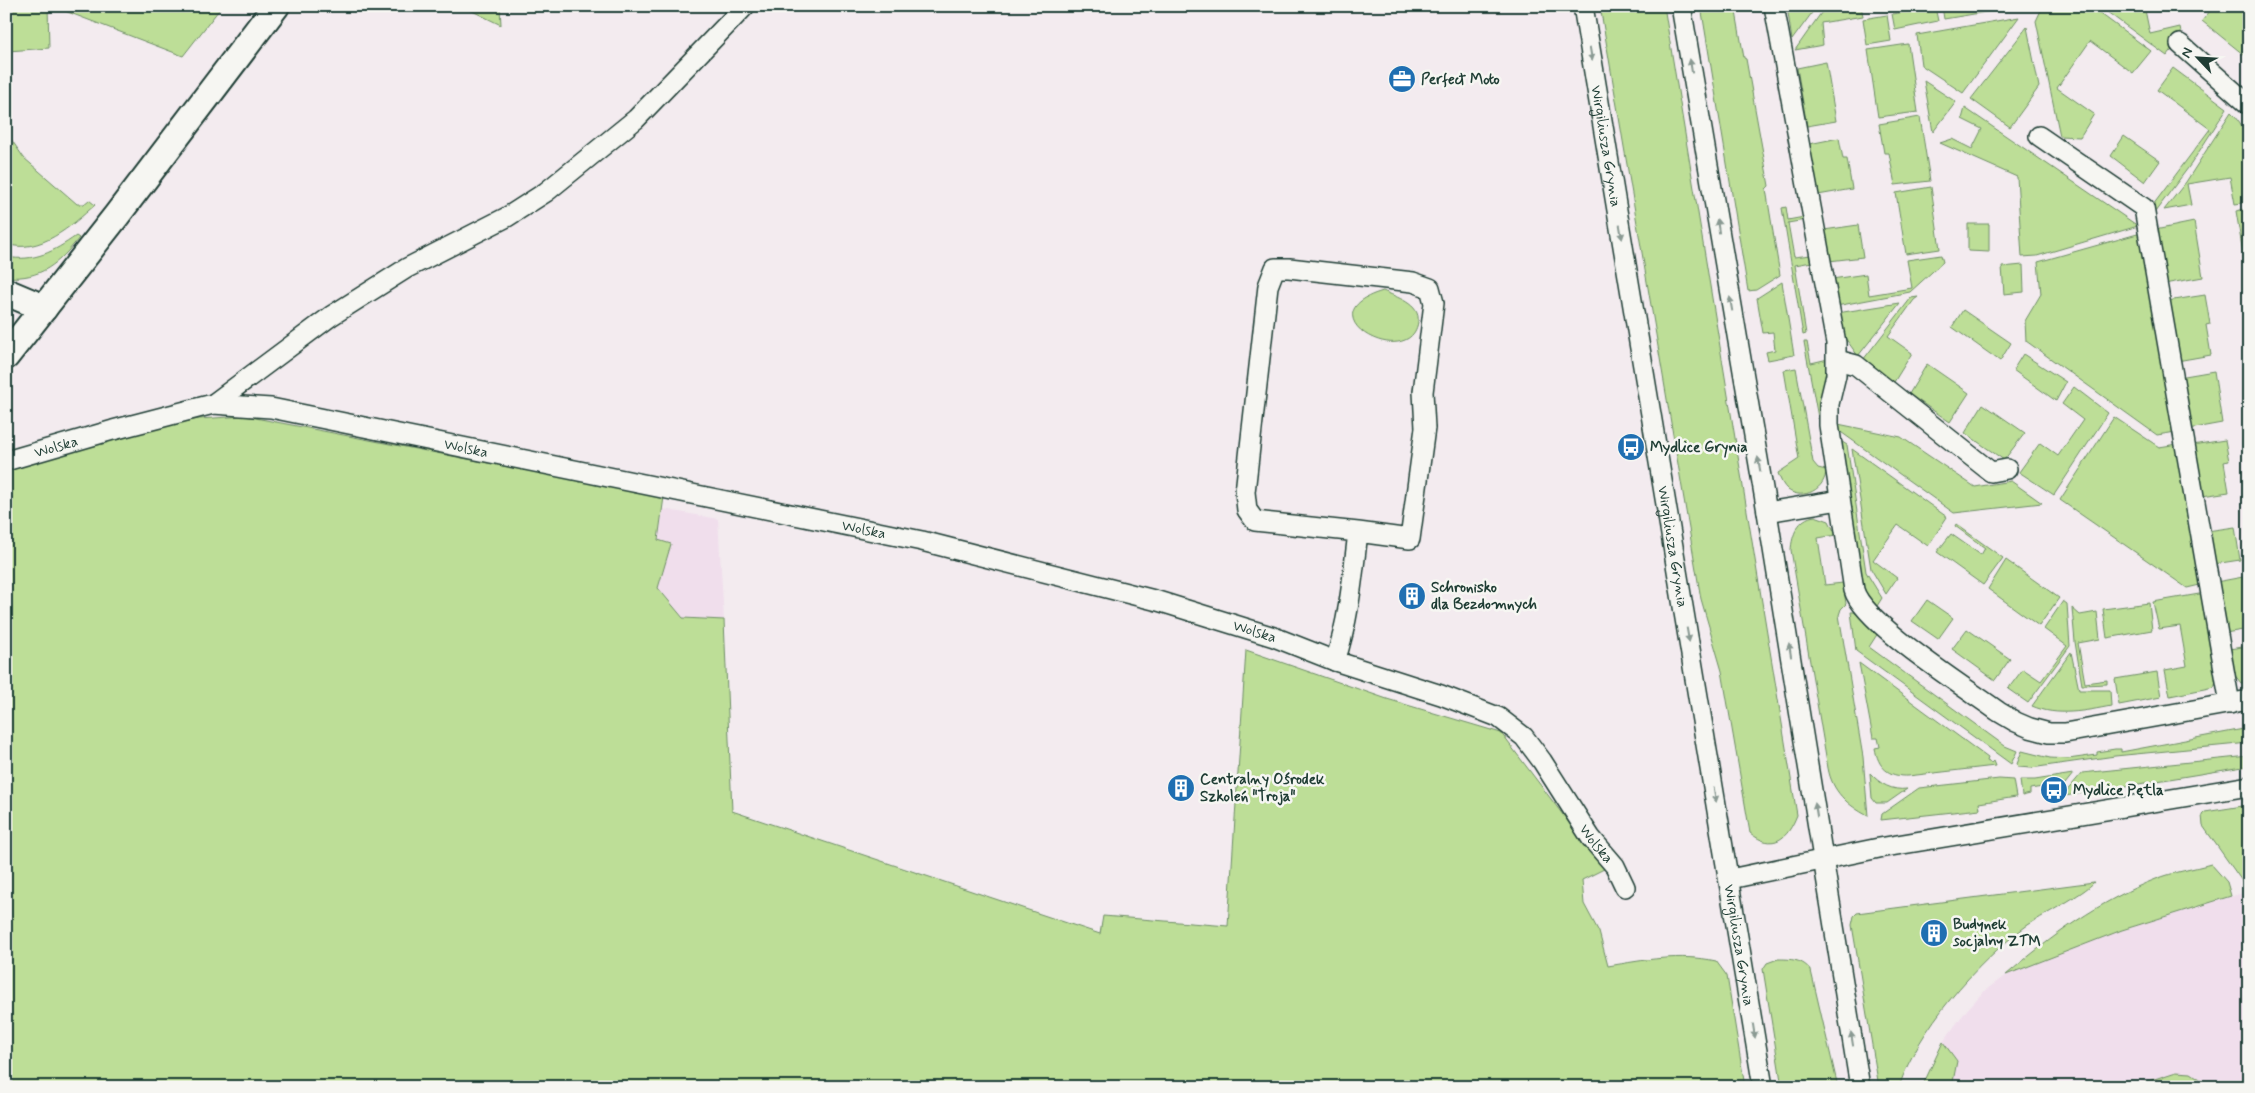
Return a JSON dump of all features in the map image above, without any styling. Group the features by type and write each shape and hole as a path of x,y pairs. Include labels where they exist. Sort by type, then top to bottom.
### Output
{"street":[{"path":"8,352 153,168 276,6"},
{"path":"213,404 332,316 407,268 507,217 546,192 636,120 745,6"},
{"name":"Wirgiliusza Grynia","path":"1583,6 1730,879 1763,1087"},
{"path":"1681,6 1767,512 1860,1087"},
{"path":"1774,6 1836,342 1837,360 1828,417 1854,590 1861,604 1884,628 2016,722 2049,733 2065,733 2249,700"},
{"path":"2180,44 2249,105"},
{"path":"2039,136 2144,208 2230,704"},
{"path":"1275,268 1413,282 1430,288 1434,303 1423,392 1424,428 1410,539 1358,532 1255,520 1247,510 1245,492 1268,286 1275,268"},
{"path":"6,292 44,308"},
{"path":"1837,360 1856,365 1991,472 2007,470"},
{"name":"Wolska","path":"6,462 113,430 213,404 271,408 922,541 1158,601 1442,695 1498,717 1524,737 1542,761 1591,838 1615,866 1625,887"},
{"path":"1767,512 1840,500"},
{"path":"1335,661 1341,644 1349,603 1358,532"},
{"path":"1730,879 1824,858 2249,786"}],"shaded area":[{"path":"663,509 718,519 724,620 683,618 658,588 670,544 658,540"},
{"path":"2249,891 2249,1087 2212,1087 2176,1072 2130,1087 1952,1087 1957,1061 1943,1042 1965,1012 1983,992 2006,975 2122,930"}],"green space":[{"path":"6,6 48,6 49,48 8,51 6,102"},
{"path":"52,6 222,6 183,56"},
{"path":"462,6 500,6 501,25"},
{"path":"1600,6 1664,6 1797,815 1785,836 1773,842 1759,839 1750,833 1722,671 1701,599"},
{"path":"1701,6 1735,6 1744,58 1746,59 1769,186 1766,189 1780,275 1756,290 1748,291"},
{"path":"1787,6 1817,6 1792,40"},
{"path":"1826,6 1861,6 1863,16 1821,23 1823,45 1795,50"},
{"path":"1942,6 1998,6 1998,10 1944,19"},
{"path":"2043,6 2090,6 2151,51 2133,73 2090,41 2057,88 2094,114 2080,137 2060,136 2036,21"},
{"path":"2099,6 2125,6 2127,12 2145,10 2150,34 2180,27 2182,37 2167,56"},
{"path":"2214,6 2249,6 2249,59 2202,21"},
{"path":"1935,7 1938,21 1895,30 1892,14"},
{"path":"1887,15 1891,41 1867,45 1863,19"},
{"path":"2019,17 1963,93 1921,65 1917,35"},
{"path":"2027,27 2039,87 2010,127 1971,99"},
{"path":"1908,44 1918,112 1878,117 1868,50"},
{"path":"1826,62 1836,121 1807,126 1797,68"},
{"path":"2173,68 2227,108 2191,164 2155,212 2152,213 2150,209 2210,129 2157,90"},
{"path":"1924,81 1956,102 1933,132"},
{"path":"1965,108 2138,226 2037,256 2022,257 2017,177 1940,143 1952,139 1972,149 1982,129 1962,119"},
{"path":"2231,112 2239,121 2247,142 2250,166 2249,202 2235,204 2230,177 2187,184 2191,205 2164,210 2186,182"},
{"path":"1920,117 1930,181 1895,185 1889,153 1884,153 1879,124"},
{"path":"6,132 24,158 77,204 84,204 89,200 95,205 76,222 43,242 19,246 6,244"},
{"path":"2124,136 2160,161 2145,182 2111,156"},
{"path":"1839,138 1843,159 1847,159 1852,189 1818,195 1809,144"},
{"path":"1931,187 1940,249 1906,254 1896,193"},
{"path":"1786,207 1788,220 1804,217 1805,220 1788,223 1794,257 1811,255 1812,262 1795,265 1806,334 1803,335 1782,208"},
{"path":"2249,208 2249,276 2247,277 2236,211"},
{"path":"2194,222 2203,277 2164,284 2155,230"},
{"path":"1968,224 1989,224 1989,252 1968,251"},
{"path":"1858,225 1863,257 1829,261 1824,230"},
{"path":"2141,233 2176,432 2157,435 2026,341 2025,321 2041,294 2038,262"},
{"path":"76,236 79,238 72,247 48,268 29,276 6,277 6,257 35,257 59,247"},
{"path":"1941,255 1943,262 1910,292 1836,306 1832,279 1866,274 1869,295 1912,288 1907,260"},
{"path":"2023,265 2024,292 2004,294 2002,267"},
{"path":"1782,282 1794,355 1768,360 1766,352 1775,350 1773,332 1763,333 1757,298"},
{"path":"1383,291 1412,306 1418,316 1418,322 1411,336 1398,342 1382,341 1367,335 1356,325 1353,313 1361,301"},
{"path":"2205,295 2210,324 2206,325 2211,355 2177,361 2167,301"},
{"path":"1918,297 1888,336 1912,353 1894,382 1863,360 1911,298"},
{"path":"1900,303 1858,356 1843,335 1837,313"},
{"path":"1963,310 2011,343 2000,361 1952,327"},
{"path":"1804,342 1807,342 1811,363 1828,359 1819,423"},
{"path":"2023,354 2066,382 2056,401 2013,370"},
{"path":"1927,364 1969,393 1950,422 1909,394"},
{"path":"1796,368 1813,462 1818,468 1826,470 1822,483 1818,488 1807,494 1794,493 1788,490 1778,473 1799,459 1784,370"},
{"path":"2214,371 2222,423 2189,429 2179,377"},
{"path":"2074,387 2108,413 2054,495 2019,472 2040,443 2058,456 2083,420 2062,404"},
{"path":"1983,404 2025,433 2004,460 1965,433"},
{"path":"245,416 664,497 658,540 671,544 658,588 683,618 724,620 732,811 1100,934 1103,916 1228,926 1246,650 1387,699 1501,733 1604,869 1582,880 1584,904 1599,932 1608,966 1662,958 1702,959 1716,961 1727,976 1745,1087 6,1087 6,468 151,428 199,419"},
{"path":"2114,417 2159,447 2178,444 2204,584 2187,588 2060,500"},
{"path":"1838,424 1901,437 1975,487 2011,481 2042,503 1954,513 1838,430"},
{"path":"1839,440 1847,445 1866,572 1882,598 1877,606 1864,591 1861,582"},
{"path":"2225,440 2229,461 2224,462 2229,492 2202,496 2192,445"},
{"path":"1852,449 1947,517 1928,546 1898,525 1873,560 1897,578 1886,594 1871,569"},
{"path":"1815,516 1829,521 1836,535 1818,538 1825,585 1843,583 1846,604 1841,609 1839,615 1863,757 1868,816 1847,802 1837,790 1828,768 1791,550 1797,528 1804,520"},
{"path":"1956,524 2003,558 1983,585 1937,552 1951,534 1981,555 1985,548 1955,526"},
{"path":"2235,527 2240,560 2214,564 2207,531"},
{"path":"2006,560 2059,598 2039,626 1988,589"},
{"path":"2243,577 2249,611 2249,629 2225,633 2216,582"},
{"path":"2205,593 2218,676 2214,687 2170,696 2165,670 2187,666 2180,626 2159,629 2153,602"},
{"path":"1927,600 1953,618 1938,639 1912,621"},
{"path":"2063,601 2067,604 2070,646 2028,703 2008,689 2023,669 2041,681 2067,646 2044,629"},
{"path":"2149,603 2152,630 2107,638 2103,609"},
{"path":"2072,608 2080,615 2097,612 2100,639 2078,643 2085,683 2107,680 2107,684 2082,685"},
{"path":"1851,612 1854,612 1878,633 1869,647 2005,746 2017,751 2011,764 1856,651"},
{"path":"1967,629 2010,659 1995,680 1952,649"},
{"path":"2249,646 2249,682 2241,683 2233,673 2229,649"},
{"path":"2071,652 2079,690 2110,690 2111,706 2061,712 2032,706"},
{"path":"1859,663 1988,758 1987,761 1991,763 1993,761 1995,766 1908,776 1895,775 1885,770 1876,755 1875,748 1880,747 1878,738 1873,738"},
{"path":"2157,672 2161,697 2119,705 2115,679"},
{"path":"2249,728 2249,743 2115,756 2031,768 2018,767 2017,764 2022,751 2050,758 2068,759 2097,755 2097,752 2115,749 2121,749 2121,752"},
{"path":"2249,756 2249,766 2065,796 2065,793 2082,773"},
{"path":"1870,773 1887,786 1896,789 1907,789 1887,803 1876,803 1872,798"},
{"path":"2073,774 2061,789 2050,791 2049,786 2030,789 2030,794 2022,796 2020,780 2035,780"},
{"path":"1999,779 2013,780 2016,797 1979,803 1980,809 1881,820 1882,814 1919,788"},
{"path":"2249,805 2249,891 2203,826 2202,815 2205,812"},
{"path":"2211,864 2227,882 2231,896 2122,930 2006,975 2059,933 2115,898 2177,872"},
{"path":"2094,882 2082,892 2025,927 1987,959 1934,1020 1908,1065 1899,1087 1879,1087 1852,925 1854,916 1857,913"},
{"path":"1778,959 1800,962 1811,971 1838,1087 1782,1087 1763,969 1767,963"},
{"path":"1943,1042 1957,1061 1952,1087 1922,1087"},
{"path":"2176,1072 2191,1073 2212,1087 2130,1087"}],"place":[{"name":"Perfect Moto","path":"1402,79"},
{"name":"Mydlice Grynia","path":"1631,447"},
{"name":"Schronisko dla Bezdomnych","path":"1412,596"},
{"name":"Centralny Ośrodek Szkoleń \"Troja\"","path":"1181,788"},
{"name":"Mydlice Pętla","path":"2054,790"},
{"name":"Budynek socjalny ZTM","path":"1934,933"}]}
